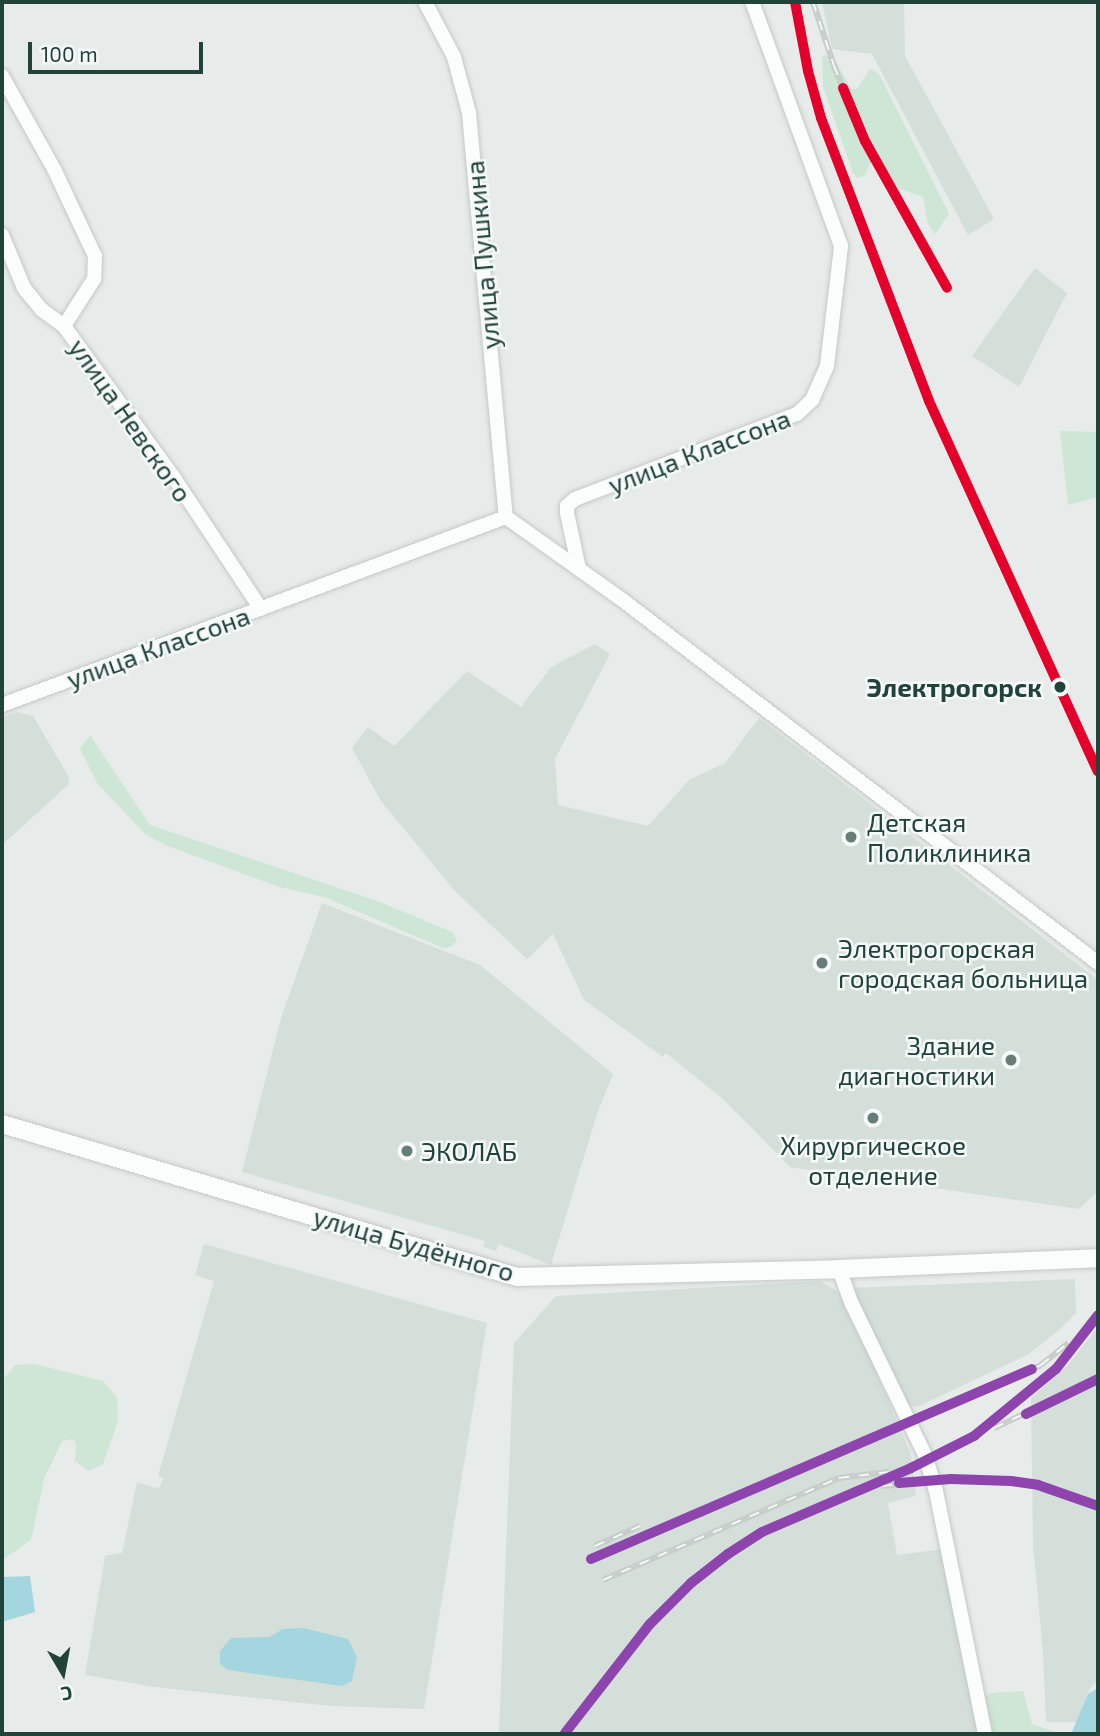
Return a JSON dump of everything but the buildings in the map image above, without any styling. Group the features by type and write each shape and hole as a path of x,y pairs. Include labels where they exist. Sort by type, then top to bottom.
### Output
{"street":[{"name":"улица Пушкина","path":"425,2 454,57 468,113 506,517"},
{"name":"улица Классона","path":"579,569 567,513 567,506 575,499 797,414 812,400 827,366 841,246 752,2"},
{"path":"2,76 54,169 95,256 94,279 64,326"},
{"name":"улица Невского","path":"2,235 24,288 42,310 64,326 174,478 261,609"},
{"path":"506,517 579,569 1098,964"},
{"name":"улица Классона","path":"2,705 506,517"},
{"name":"улица Будённого","path":"2,1124 517,1277 839,1269 1098,1258"},
{"path":"839,1269 852,1304 925,1455 936,1490 985,1734"}],"shaded area":[{"path":"822,2 904,2 905,56 994,219 968,235 872,54 832,49"},
{"path":"1035,268 1067,293 1019,387 972,356"},
{"name":"Электрогорская городская больница","path":"595,644 610,654 555,759 558,805 648,826 689,780 725,763 759,718 1098,980 1098,1191 1079,1209 790,1167 723,1099 666,1053 663,1057 584,1000 553,934 527,959 454,890 381,801 352,748 368,727 394,746 467,671 521,707 551,667"},
{"path":"17,712 33,716 69,777 68,785 2,845 2,717"},
{"path":"322,903 480,965 613,1074 597,1114 551,1265 499,1244 496,1251 483,1247 485,1241 242,1172 281,1018"},
{"path":"204,1244 487,1323 424,1709 330,1706 155,1687 85,1675 105,1556 122,1553 137,1482 159,1489 163,1478 158,1476 214,1281 195,1275"},
{"path":"1075,1279 1076,1313 1059,1330 1029,1354 917,1407 903,1405 850,1288"},
{"path":"820,1281 837,1291 852,1314 911,1455 916,1496 888,1503 897,1555 944,1549 980,1734 499,1734 514,1343 556,1296"},
{"path":"1098,1327 1098,1680 1090,1688 1077,1722 1046,1722 1043,1652 1033,1545 1031,1398 1068,1365"}],"green space":[{"path":"822,56 834,58 851,89 857,89 870,69 879,74 949,214 935,234 928,224 923,197 900,189 872,160 864,176 857,178 853,173 823,87"},
{"path":"1060,431 1098,432 1098,497 1068,505"},
{"path":"90,735 150,825 380,902 452,932 457,940 453,946 443,948 324,897 279,887 165,845 145,834 97,783 80,749"},
{"path":"35,1364 103,1381 117,1398 118,1421 103,1464 89,1471 75,1461 76,1444 73,1439 62,1441 44,1479 31,1540 2,1560 2,1381 15,1365"},
{"path":"1023,1691 1032,1724 1062,1734 989,1734 982,1698 992,1693"}],"water":[{"path":"30,1576 35,1612 2,1622 2,1577"},
{"path":"303,1628 348,1639 357,1657 352,1681 342,1686 228,1670 220,1664 220,1651 231,1638 269,1637 283,1629"},
{"path":"1098,1688 1098,1734 1071,1734 1088,1694"}],"railway":[{"path":"813,2 834,66 865,141 947,288"},
{"path":"1059,687 1098,771"},
{"path":"565,1733 650,1624 691,1583 762,1532 911,1468 974,1436 1056,1369 1098,1315"},
{"path":"591,1559 1041,1365 1068,1343"},
{"path":"994,1428 1098,1379"},
{"path":"603,1580 839,1478 889,1472"},
{"path":"882,1486 951,1479 1011,1481 1038,1485 1098,1506"},
{"path":"595,1546 640,1526"}],"transit line":[{"path":"795,2 808,71 821,118 929,401 1098,771"},
{"path":"843,88 865,141 947,288"},
{"path":"565,1733 650,1624 691,1583 762,1532 911,1468 974,1436 1056,1369 1098,1315"},
{"path":"591,1559 1032,1369"},
{"path":"1026,1414 1098,1379"},
{"path":"899,1483 951,1479 1011,1481 1038,1485 1098,1506"}],"place":[{"name":"Электрогорск","path":"1060,687"},
{"name":"Детская Поликлиника","path":"851,837"},
{"name":"Электрогорская городская больница","path":"822,963"},
{"name":"Здание диагностики","path":"1011,1060"},
{"name":"Хирургическое отделение","path":"873,1118"},
{"name":"ЭКОЛАБ","path":"407,1151"}]}
